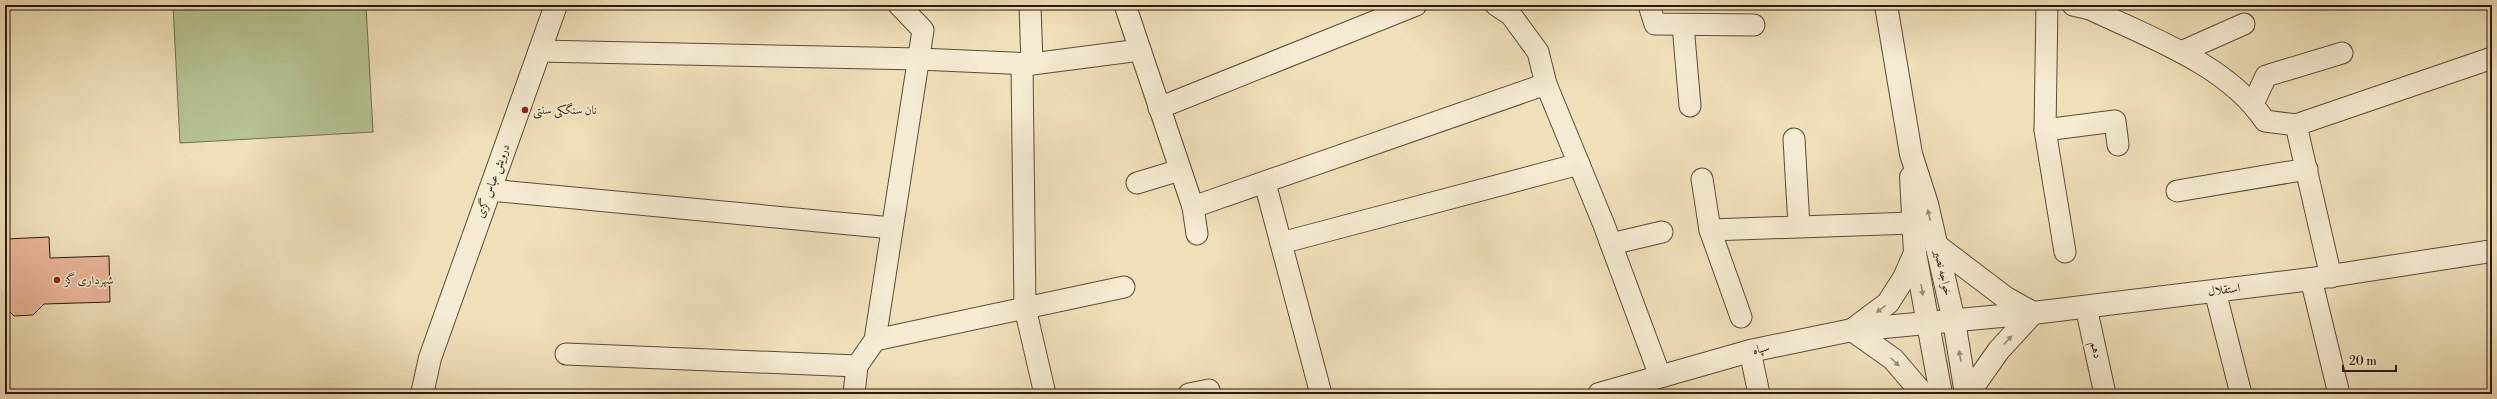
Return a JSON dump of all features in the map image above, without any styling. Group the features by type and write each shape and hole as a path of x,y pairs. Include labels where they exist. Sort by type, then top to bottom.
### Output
{"street":[{"name":"درویش عباس گزی","path":"430,358 556,5"},
{"path":"854,394 857,366 874,340 920,59 923,30 899,5"},
{"path":"1030,5 1027,64 1025,308 1045,394"},
{"path":"1125,5 1193,207 1197,234"},
{"path":"1159,108 1416,5"},
{"path":"1496,5 1511,15 1538,52 1546,84 1611,244 1660,376"},
{"path":"1648,5 1655,24 1754,25"},
{"name":"خواجه نصیر","path":"1886,5 1911,154 1936,244 1954,321 1967,394"},
{"path":"2047,5 2045,130 2065,252"},
{"path":"2084,6 2192,57 2254,104 2265,121 2296,125 2492,58"},
{"path":"2182,52 2244,24"},
{"path":"1683,25 1690,106"},
{"path":"540,51 920,59 1027,64 1140,50"},
{"path":"2254,104 2266,76 2342,53"},
{"path":"1193,207 1546,84"},
{"path":"2045,130 2115,121 2118,145"},
{"path":"2296,125 2307,169 2321,278 2339,394"},
{"path":"1794,139 1799,226"},
{"name":"خواجه نصیر","path":"1911,154 1912,223 1915,252 1941,394"},
{"path":"1281,243 1579,164"},
{"path":"2177,191 2307,169"},
{"path":"1137,183 1180,170"},
{"path":"1702,179 1710,230 1741,317"},
{"path":"1265,183 1321,394"},
{"path":"490,190 892,228"},
{"path":"1710,230 1912,223"},
{"path":"1611,244 1662,232"},
{"path":"1936,244 2006,298 2033,313 1998,350 1967,394"},
{"name":"استقلال","path":"1928,324 2086,307 2321,278 2492,251"},
{"path":"1915,252 1904,278 1888,303 1852,330 1894,359 1923,394"},
{"path":"874,340 1124,287"},
{"path":"2215,291 2241,394"},
{"name":"دهم","path":"2086,307 2105,394"},
{"name":"سپاه","path":"1612,392 1660,376 1750,351 1852,330 1928,324"},
{"path":"1750,351 1759,394"},
{"path":"566,354 857,366"},
{"path":"408,394 430,358"},
{"path":"422,394 430,358"},
{"path":"1189,394 1209,390"}],"green space":[{"path":"173,5 366,5 373,132 180,143"}],"building":[{"name":"شهرداری گز","path":"49,237 50,258 109,256 110,302 44,304 33,315 14,316 5,307 5,239"}],"place":[{"name":"نان سنگکی سنتی","path":"525,110"},
{"name":"شهرداری گز","path":"57,280"}]}
